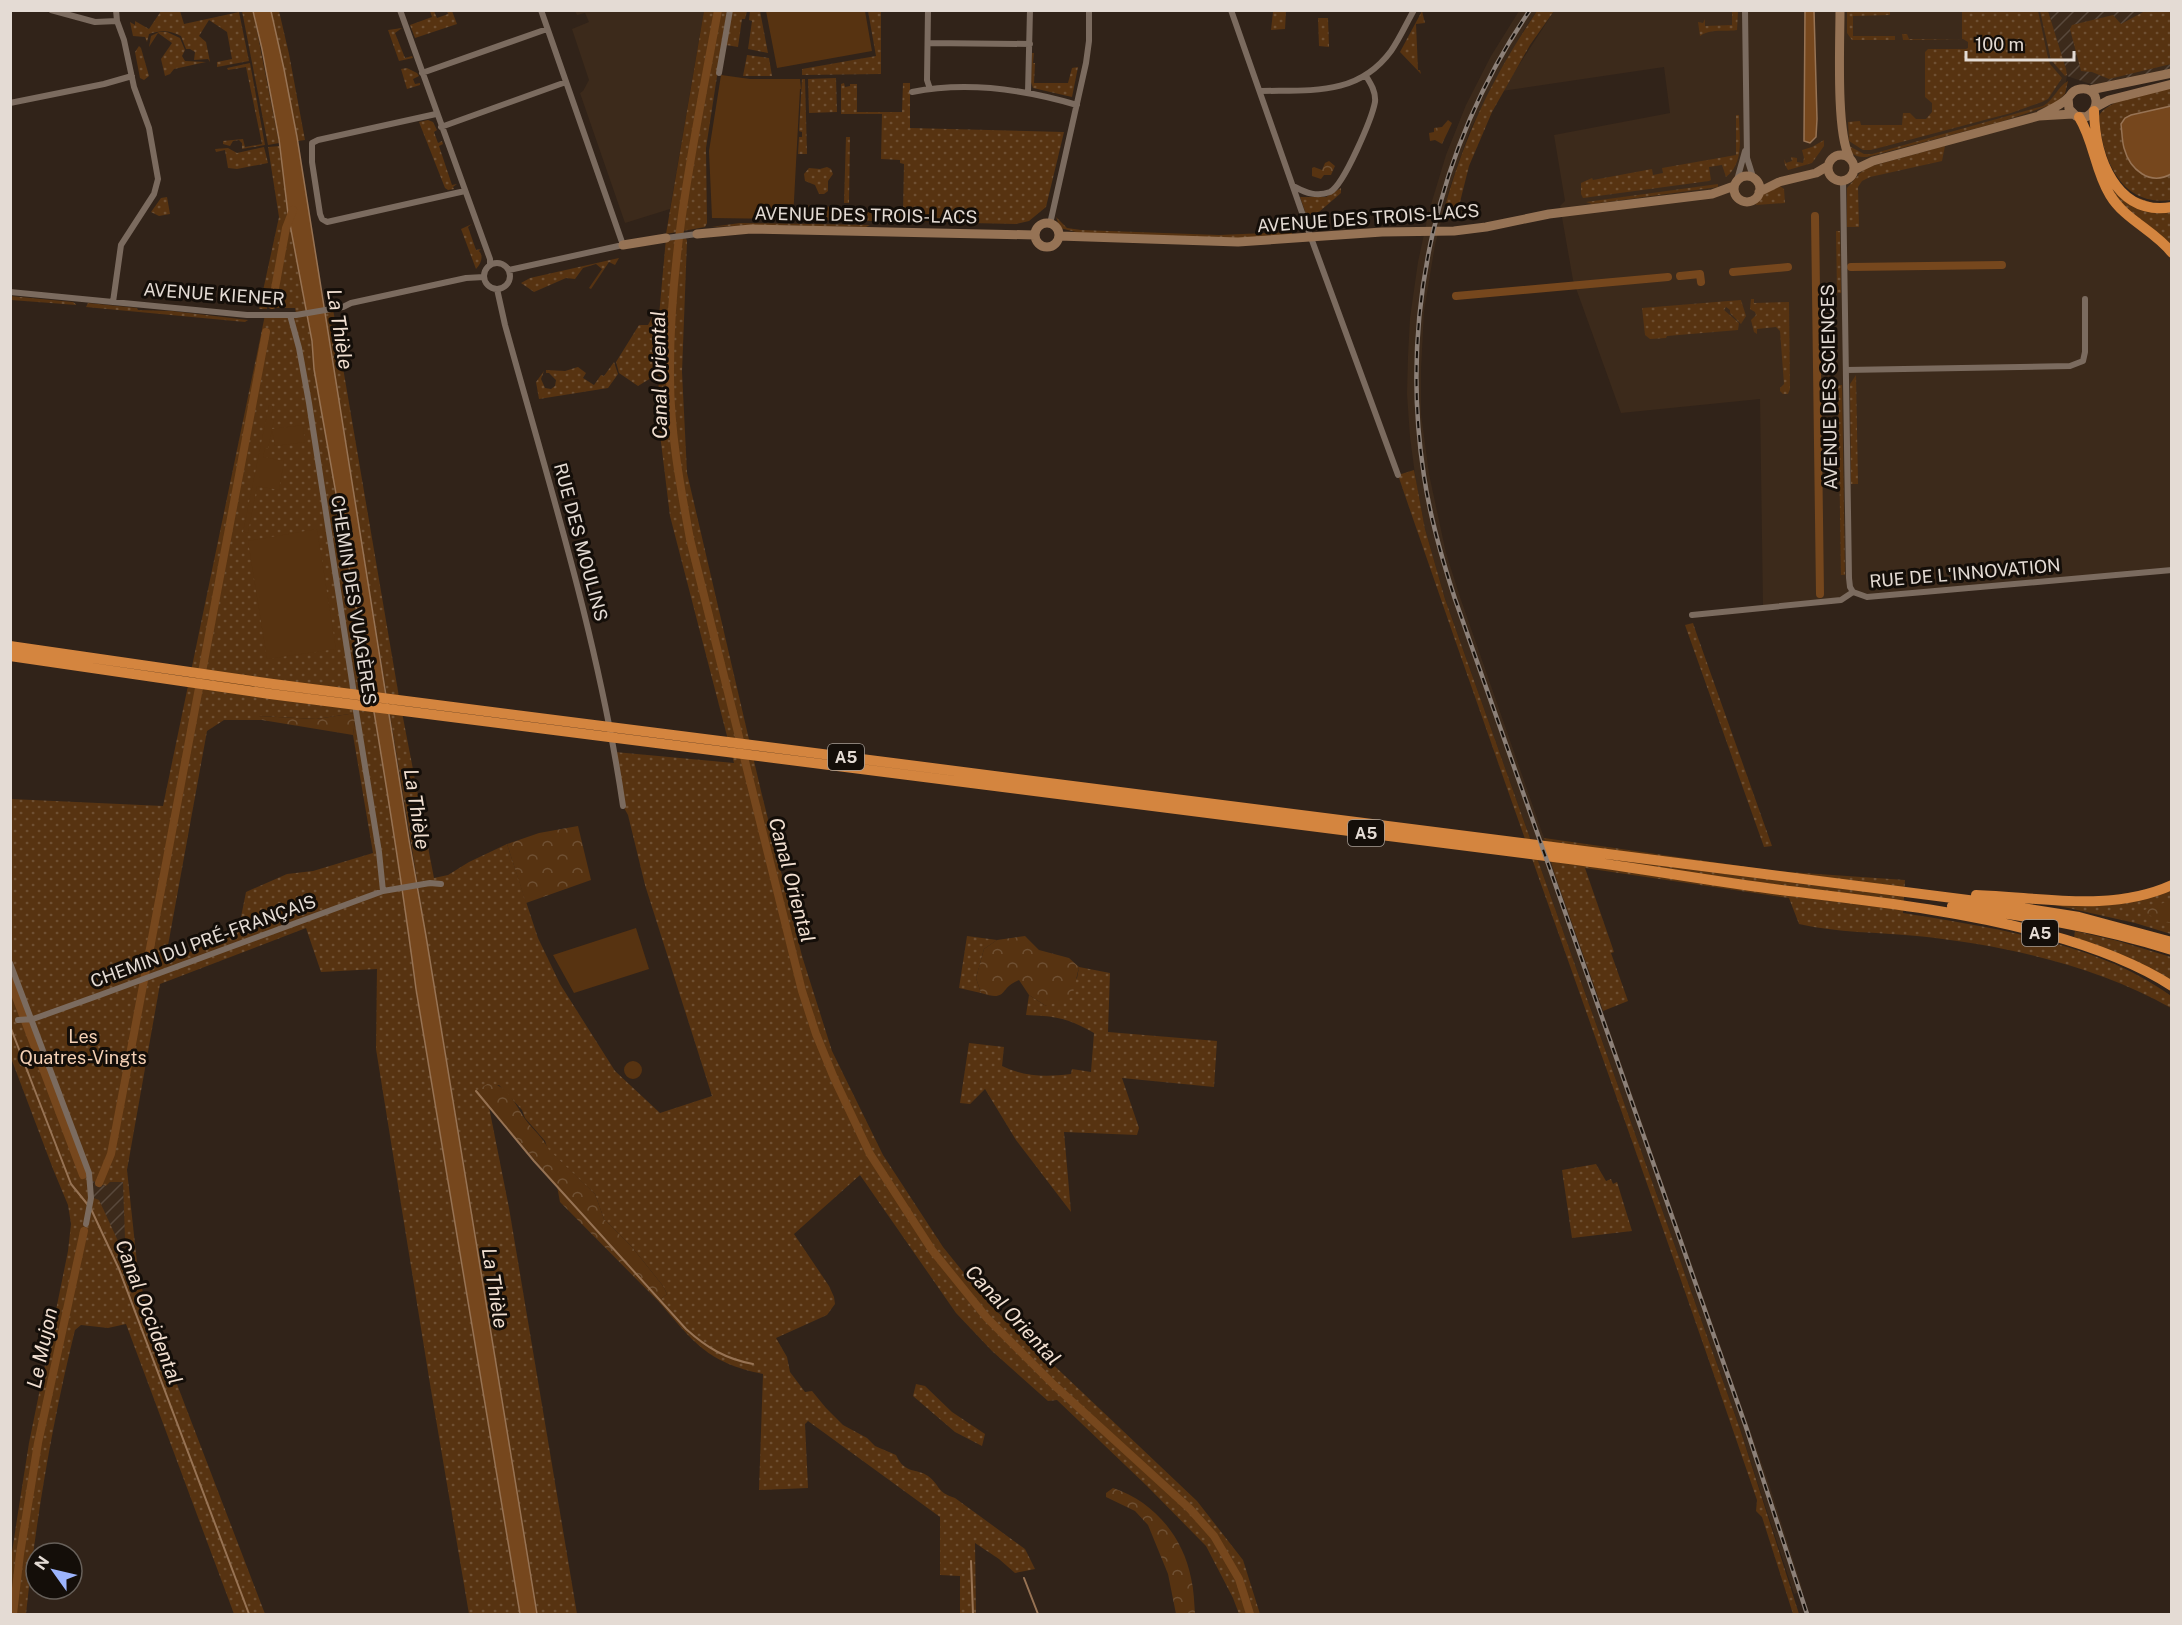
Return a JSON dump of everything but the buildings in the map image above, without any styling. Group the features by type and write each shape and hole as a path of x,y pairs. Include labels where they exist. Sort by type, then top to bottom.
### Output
{"highway":[{"path":"2095,109 2095,130 2099,148 2115,185 2137,203 2156,208 2172,207"},
{"path":"2076,116 2088,136 2100,176 2114,200 2127,215 2160,240 2172,253"},
{"name":"A5","path":"10,646 273,684 1902,899 2073,942 2128,962 2172,986"},
{"name":"A5","path":"10,656 270,694 1580,860 1733,884 1848,898 1902,899 1923,894 2071,916 2126,928 2172,942"},
{"path":"1923,894 2092,901 2134,897 2172,885"},
{"path":"1902,899 2062,922 2172,950"}],"street":[{"path":"51,10 95,22 117,21"},
{"path":"113,302 121,245 154,194 158,179 149,128 139,104 116,10"},
{"path":"400,10 490,259 484,277 487,285 497,289 508,283 509,270 503,264 490,264"},
{"path":"541,10 623,245"},
{"path":"719,73 730,10"},
{"path":"928,10 927,80 930,89"},
{"path":"1028,92 1030,10"},
{"path":"1050,224 1088,55 1089,10"},
{"path":"1231,10 1398,475"},
{"path":"1261,91 1319,90 1348,84 1366,76 1389,53 1413,10"},
{"path":"1745,10 1748,163 1760,186 1757,197 1749,202 1737,197 1735,183 1747,142"},
{"path":"1840,10 1844,142 1854,170"},
{"path":"422,73 547,29"},
{"path":"928,43 1030,44"},
{"path":"2039,116 2078,89 2090,90 2172,74"},
{"path":"10,103 132,76"},
{"path":"1294,187 1310,194 1322,194 1335,189 1341,182 1375,101 1373,87 1366,76"},
{"path":"441,127 566,82"},
{"path":"1816,173 1838,179 1850,177 1854,170 1873,161 2039,116 2089,115 2109,100 2172,84"},
{"path":"912,92 975,87 1028,92 1077,105"},
{"path":"2090,90 2096,99 2095,109"},
{"path":"2068,98 2068,105 2076,116"},
{"path":"436,114 312,143 312,162 320,214 327,222 465,191"},
{"path":"1838,179 1829,172 1840,132 1842,114"},
{"path":"1759,192 1779,182 1816,173 1838,155 1873,161"},
{"path":"1735,183 1743,176 1779,182"},
{"name":"AVENUE DES SCIENCES","path":"1838,179 1846,370 1849,578 1853,592"},
{"name":"AVENUE DES TROIS-LACS","path":"1712,194 1735,183"},
{"name":"AVENUE DES TROIS-LACS","path":"1059,236 1238,242 1407,231 1465,230 1549,214 1712,194 1737,197"},
{"path":"1050,224 1057,228 1059,236 1055,245 1046,248 1037,242 1035,236 1040,226 1050,224"},
{"name":"AVENUE DES TROIS-LACS","path":"697,234 751,229 1035,236"},
{"path":"509,270 623,245 697,234"},
{"name":"AVENUE KIENER","path":"10,292 246,315 293,315 333,309 351,303 484,277"},
{"name":"RUE DES MOULINS","path":"497,289 591,635 615,752 623,806"},
{"path":"1846,370 2070,366 2083,361 2085,299"},
{"name":"CHEMIN DES VUAGÈRES","path":"293,315 311,414 386,890"},
{"name":"RUE DE L'INNOVATION","path":"1692,615 1841,600 1853,592 1867,597 2172,570"},
{"name":"CHEMIN DU PRÉ-FRANÇAIS","path":"18,1020 33,1019 386,890 430,883 441,884"},
{"path":"10,963 33,1019 92,1188 86,1224"}],"shaded area":[{"path":"253,11 271,11 297,137 409,840 537,1614 520,1614 416,989 381,756 314,369 312,341 288,214 279,139"},
{"path":"575,11 704,11 670,209 625,223 580,93 589,80 572,29 589,22 585,13 577,15"},
{"path":"1519,11 1537,11 1524,30 1470,130 1450,187 1435,245 1424,311 1421,370 1421,414 1429,474 1446,553 1460,597 1769,1484 1803,1591 1794,1594 1740,1429 1445,599 1425,529 1416,482 1407,394 1408,356 1410,318 1418,262 1429,211 1446,155 1466,105 1491,56"},
{"path":"1554,11 2048,11 2067,76 2062,106 2064,111 2077,121 2095,158 2171,253 2171,570 1867,597 1853,593 1841,600 1763,608 1760,399 1621,413 1573,280 1560,206 1565,201 1554,135 1670,113 1664,67 1502,91"},
{"path":"1805,11 1814,11 1817,119 1816,137 1810,143 1804,141"},
{"path":"2048,11 2171,11 2171,73 2105,89 2067,76"},
{"path":"2171,106 2171,174 2156,178 2148,177 2136,169 2127,156 2123,145 2121,124 2131,115"},
{"path":"90,1180 106,1186 110,1182 123,1181 126,1248 123,1258 119,1255 91,1198"}],"green space":[{"path":"161,11 180,11 184,24 239,12 249,61 217,67 217,62 232,59 227,32 209,20 199,36 206,42 210,62 208,59 194,60 195,52 186,49 181,36 173,33 161,31 149,34 147,42 145,37 133,36 130,22 135,25 135,21 149,29"},
{"path":"242,11 253,11 279,143 268,145"},
{"path":"271,11 279,11 305,140 298,141"},
{"path":"430,11 434,11 437,18 448,14 447,11 452,11 457,24 415,38 410,25 432,17"},
{"path":"704,11 727,11 706,148 707,223 705,227 666,234"},
{"path":"732,11 747,11 745,19 742,19 738,47 726,45"},
{"path":"750,11 760,11 768,53 748,49 752,21 749,20"},
{"path":"766,11 865,11 872,51 777,68"},
{"path":"868,11 881,11 881,74 802,75 802,69 876,56"},
{"path":"1286,11 1285,29 1271,30 1273,12"},
{"path":"1422,11 1425,23 1416,24 1418,70 1421,74 1400,52"},
{"path":"1537,11 1554,11 1530,45 1492,112 1469,166 1456,218 1441,221 1468,137 1492,86"},
{"path":"1732,11 1738,11 1737,30 1713,31 1700,36 1698,22 1703,23 1705,19 1705,26 1732,25"},
{"path":"1847,11 1890,12 1890,15 1853,16 1853,36 1895,36 1895,40 1852,40 1847,33"},
{"path":"1962,11 2038,11 2050,64 2062,78 2048,99 2011,113 1871,150 1863,150 1849,141 1848,122 1860,121 1861,125 1902,125 1903,113 1910,113 1916,119 1926,119 1932,112 1932,103 1925,97 1925,52 1928,49 1966,49 1968,42 1963,39 1903,40 1902,34 1907,34 1909,39 1962,39"},
{"path":"2040,11 2048,11 2066,69 2067,75 2065,76 2051,60"},
{"path":"2145,11 2171,11 2171,64 2109,79 2092,72 2081,71 2070,29 2072,25 2113,15 2121,24"},
{"path":"1318,18 1328,18 1329,47 1319,46"},
{"path":"402,28 395,33 405,58 412,56 413,58 399,61 388,30"},
{"path":"159,32 167,32 180,38 185,50 182,56 185,61 206,62 174,69 165,76 161,59 172,43 158,33 149,47 151,36"},
{"path":"139,46 149,76 144,80 140,78 135,52"},
{"path":"1032,53 1034,53 1033,63 1035,63 1034,83 1068,83 1072,68 1078,67 1072,97 1033,88 1031,82"},
{"path":"747,55 769,58 772,76 743,76"},
{"path":"250,63 265,145 242,149 242,143 239,140 233,141 230,146 223,144 223,141 243,139 245,147 262,144 246,67 228,70 227,68"},
{"path":"407,68 417,73 419,76 413,79 415,84 420,83 420,85 407,89 401,69"},
{"path":"721,75 750,79 800,79 793,219 712,218 709,151"},
{"path":"836,78 837,112 809,113 808,79"},
{"path":"802,79 805,79 807,154 798,154 799,137 802,137 802,132 799,131"},
{"path":"2068,81 2065,94 2054,104 2000,122 1867,157 1855,155 1849,146 1864,154 1872,154 2043,106"},
{"path":"844,83 845,87 857,84 857,112 902,112 903,83 910,83 910,128 1064,132 1046,207 1029,221 1016,224 880,221 881,213 903,213 904,164 900,163 900,160 881,159 882,114 841,114 841,84"},
{"path":"2171,88 2171,106 2155,111 2168,176 2171,174 2171,200 2154,200 2139,196 2117,177 2104,148 2099,116 2103,110 2120,101"},
{"path":"1736,115 1739,115 1740,149 1736,164 1726,177 1722,165 1709,167 1711,180 1709,181 1583,198 1581,183 1592,178 1593,180 1652,169 1653,175 1663,173 1662,168 1736,155"},
{"path":"428,120 433,122 437,130 434,132 438,143 442,141 443,144 439,146 452,185 457,184 453,187 454,189 445,188 419,122"},
{"path":"1448,120 1452,123 1442,144 1435,140 1430,141 1429,133 1434,132 1434,128 1442,127"},
{"path":"846,137 850,137 849,203 844,203"},
{"path":"1824,140 1824,146 1812,163 1788,170 1784,159 1786,163 1792,161 1791,157 1797,158 1797,162 1803,163 1802,150"},
{"path":"280,146 288,214 267,309 259,309 279,217 268,147"},
{"path":"1945,146 1942,161 1870,177 1862,181 1858,187 1859,227 1847,227 1847,188 1860,173 1868,167"},
{"path":"264,147 268,163 237,169 228,168 225,150 216,152 215,149 228,148 237,153"},
{"path":"1329,161 1335,166 1331,175 1324,175 1321,179 1312,176 1312,168 1322,170 1325,163"},
{"path":"2102,165 2115,189 2171,210 2171,249 2119,203"},
{"path":"827,167 833,174 828,181 828,191 819,194 815,185 805,181 804,174 809,168"},
{"path":"1718,184 1718,187 1592,204 1586,202"},
{"path":"1780,186 1784,189 1785,203 1755,205 1764,194"},
{"path":"1341,188 1341,193 1308,220 1300,197 1326,197"},
{"path":"167,197 170,214 159,216 151,212 161,198"},
{"path":"798,205 834,207 836,212 870,212 872,221 798,220"},
{"path":"1056,217 1067,228 1081,230 1219,235 1292,232 1292,235 1229,239 1080,233 1060,228"},
{"name":"Les Quatres-Vingts","path":"290,223 312,341 314,369 381,756 416,989 520,1614 469,1614 376,1049 377,969 321,972 306,928 160,984 127,1170 137,1263 144,1298 265,1614 234,1614 126,1324 108,1328 81,1325 75,1330 59,1400 35,1541 24,1541 24,1601 28,1601 26,1614 11,1614 11,1559 17,1519 29,1443 68,1251 71,1224 68,1205 11,1058 11,799 163,806 265,315 296,314 295,308 273,308","holes":["356,713 353,735 373,853 313,871 287,874 246,892 238,932 165,962 207,731 224,720 262,720 259,716 316,719","90,1180 106,1186 110,1182 123,1182 125,1239 122,1241 126,1248 123,1250 123,1257 119,1255 116,1247 118,1241 99,1200 91,1197"]},
{"path":"740,223 870,225 866,227 756,225 711,227"},
{"path":"472,224 468,227 476,250 481,249 479,251 481,260 476,269 461,229"},
{"path":"1836,231 1840,231 1841,293 1837,293"},
{"path":"666,238 686,238 687,241 682,372 687,473 802,956 832,1051 883,1155 943,1247 989,1304 1197,1501 1243,1560 1260,1614 1239,1614 1206,1546 1057,1400 1048,1401 992,1351 956,1313 860,1175 794,1234 829,1286 835,1304 827,1315 776,1338 787,1357 790,1372 805,1392 812,1391 843,1425 867,1438 875,1446 896,1455 903,1466 928,1476 942,1491 1025,1549 1035,1569 1015,1573 975,1543 976,1614 960,1614 960,1576 940,1575 940,1517 808,1421 805,1424 808,1488 759,1490 763,1374 714,1357 692,1339 658,1301 667,1294 663,1286 632,1247 604,1219 595,1194 548,1150 545,1141 525,1118 522,1110 499,1085 477,1091 489,1107 509,1208 577,1614 537,1614 324,311 333,309 399,697 434,878 448,875 507,844 538,938 560,984 615,1071 660,1113 712,1096 645,885 628,815 623,806 615,752 734,763 670,516 659,426 658,335 656,375 638,386 619,373 616,362 639,325 648,325 653,316 659,316"},
{"path":"619,258 615,265 609,262 591,289 589,288 602,269 596,264 583,268 575,279 566,278 534,292 521,283 530,278"},
{"path":"10,296 73,302 77,305 11,300"},
{"path":"1751,299 1754,299 1754,303 1789,302 1790,389 1788,394 1780,391 1784,384 1780,331 1776,327 1757,329 1757,334 1754,332 1751,320 1756,315 1750,309"},
{"path":"1741,300 1746,316 1741,324 1730,313 1730,310 1726,307 1724,310 1739,323 1738,330 1650,339 1645,335 1642,308"},
{"path":"88,303 248,320 245,322 86,307"},
{"path":"614,362 618,374 608,388 539,399 536,382 544,371 541,379 545,388 551,389 555,386 556,380 546,373 546,370 565,371 578,367 586,373 583,378 594,385"},
{"path":"1856,375 1858,484 1851,484 1850,384"},
{"path":"1838,385 1842,385 1845,575 1841,575"},
{"path":"269,405 273,406 272,429 303,425 305,442 275,446 272,430 268,448 265,448 263,457 284,461 279,490 257,486 248,533 243,532"},
{"path":"1414,470 1425,529 1445,599 1740,1429 1799,1614 1793,1614 1762,1517 1756,1511 1757,1500 1713,1372 1398,475"},
{"path":"317,529 336,649 267,659 248,541"},
{"path":"1693,623 1772,846 1764,847 1685,625"},
{"path":"356,713 353,735 262,720 258,716 316,719"},
{"path":"578,826 591,880 526,903 507,844 539,833"},
{"path":"1544,838 1776,871 1905,880 1903,913 2007,931 2078,950 2143,978 2171,996 2171,1008 2111,980 2016,951 1950,940 1814,927 1799,924 1789,898 1585,868 1628,1001 1603,1011"},
{"path":"2171,888 2171,934 2135,923 2046,903"},
{"path":"2171,900 2171,923 2160,921 2142,911"},
{"path":"636,928 649,969 574,993 553,955"},
{"path":"2075,931 2171,957 2171,980 2074,938"},
{"path":"967,936 997,940 984,949 976,978 981,993 959,988"},
{"path":"1025,936 1039,950 1069,958 1079,967 1072,997 1046,1006 1029,995 1019,980 1012,983 1000,995 981,993 976,978 984,949 997,940"},
{"path":"1079,967 1110,973 1108,1032 1217,1041 1214,1087 1122,1078 1139,1128 1137,1135 1064,1132 1071,1212 1016,1140 985,1089 970,1104 960,1103 969,1043 1004,1047 1002,1066 1027,1074 1044,1076 1071,1074 1072,1069 1091,1072 1094,1033 1061,1019 1026,1015 1029,995 1046,1006 1077,978"},
{"path":"633,1061 639,1064 642,1070 639,1076 633,1079 627,1076 624,1070 627,1064"},
{"path":"489,1083 506,1092 549,1150 595,1194 604,1219 632,1247 667,1294 658,1301 560,1202 557,1186 476,1091"},
{"path":"1596,1164 1606,1181 1611,1179 1613,1184 1617,1182 1632,1231 1572,1238 1562,1170"},
{"path":"916,1384 925,1386 952,1412 985,1434 982,1446 955,1432 913,1396"},
{"path":"1113,1488 1128,1494 1153,1511 1173,1534 1187,1563 1193,1587 1195,1614 1176,1614 1168,1574 1148,1525 1135,1511 1106,1497 1106,1493"}],"waterway":[{"name":"Canal Oriental","path":"718,10 685,192 674,284 670,376 674,438 690,539 802,991 816,1034 870,1154 932,1250 987,1318 1054,1385 1190,1509 1214,1536 1239,1579 1250,1614"},
{"path":"272,305 286,228 293,210"},
{"path":"1815,216 1820,594"},
{"path":"1851,267 2002,265"},
{"path":"1733,272 1788,267"},
{"path":"1680,276 1700,274 1701,282"},
{"path":"1456,296 1668,277"},
{"path":"99,1183 111,1154 266,332"},
{"name":"Le Mujon","path":"10,981 83,1175"},
{"name":"Canal Occidental","path":"10,1026 71,1184 88,1205"},
{"path":"476,1091 534,1161 686,1329 717,1352 753,1364"},
{"name":"Canal Occidental","path":"91,1209 119,1269 249,1614"},
{"name":"Le Mujon","path":"13,1614 38,1443 84,1231"},
{"path":"971,1561 973,1614"},
{"path":"1024,1578 1038,1614"}],"railway":[{"path":"1530,10 1498,62 1471,117 1449,174 1433,233 1422,293 1417,354 1418,415 1424,476 1437,538 1455,599 1746,1427 1807,1614"}],"water label":[{"name":"La Thièle","path":"340,329"},
{"name":"La Thièle","path":"417,809"},
{"name":"La Thièle","path":"495,1288"}]}
